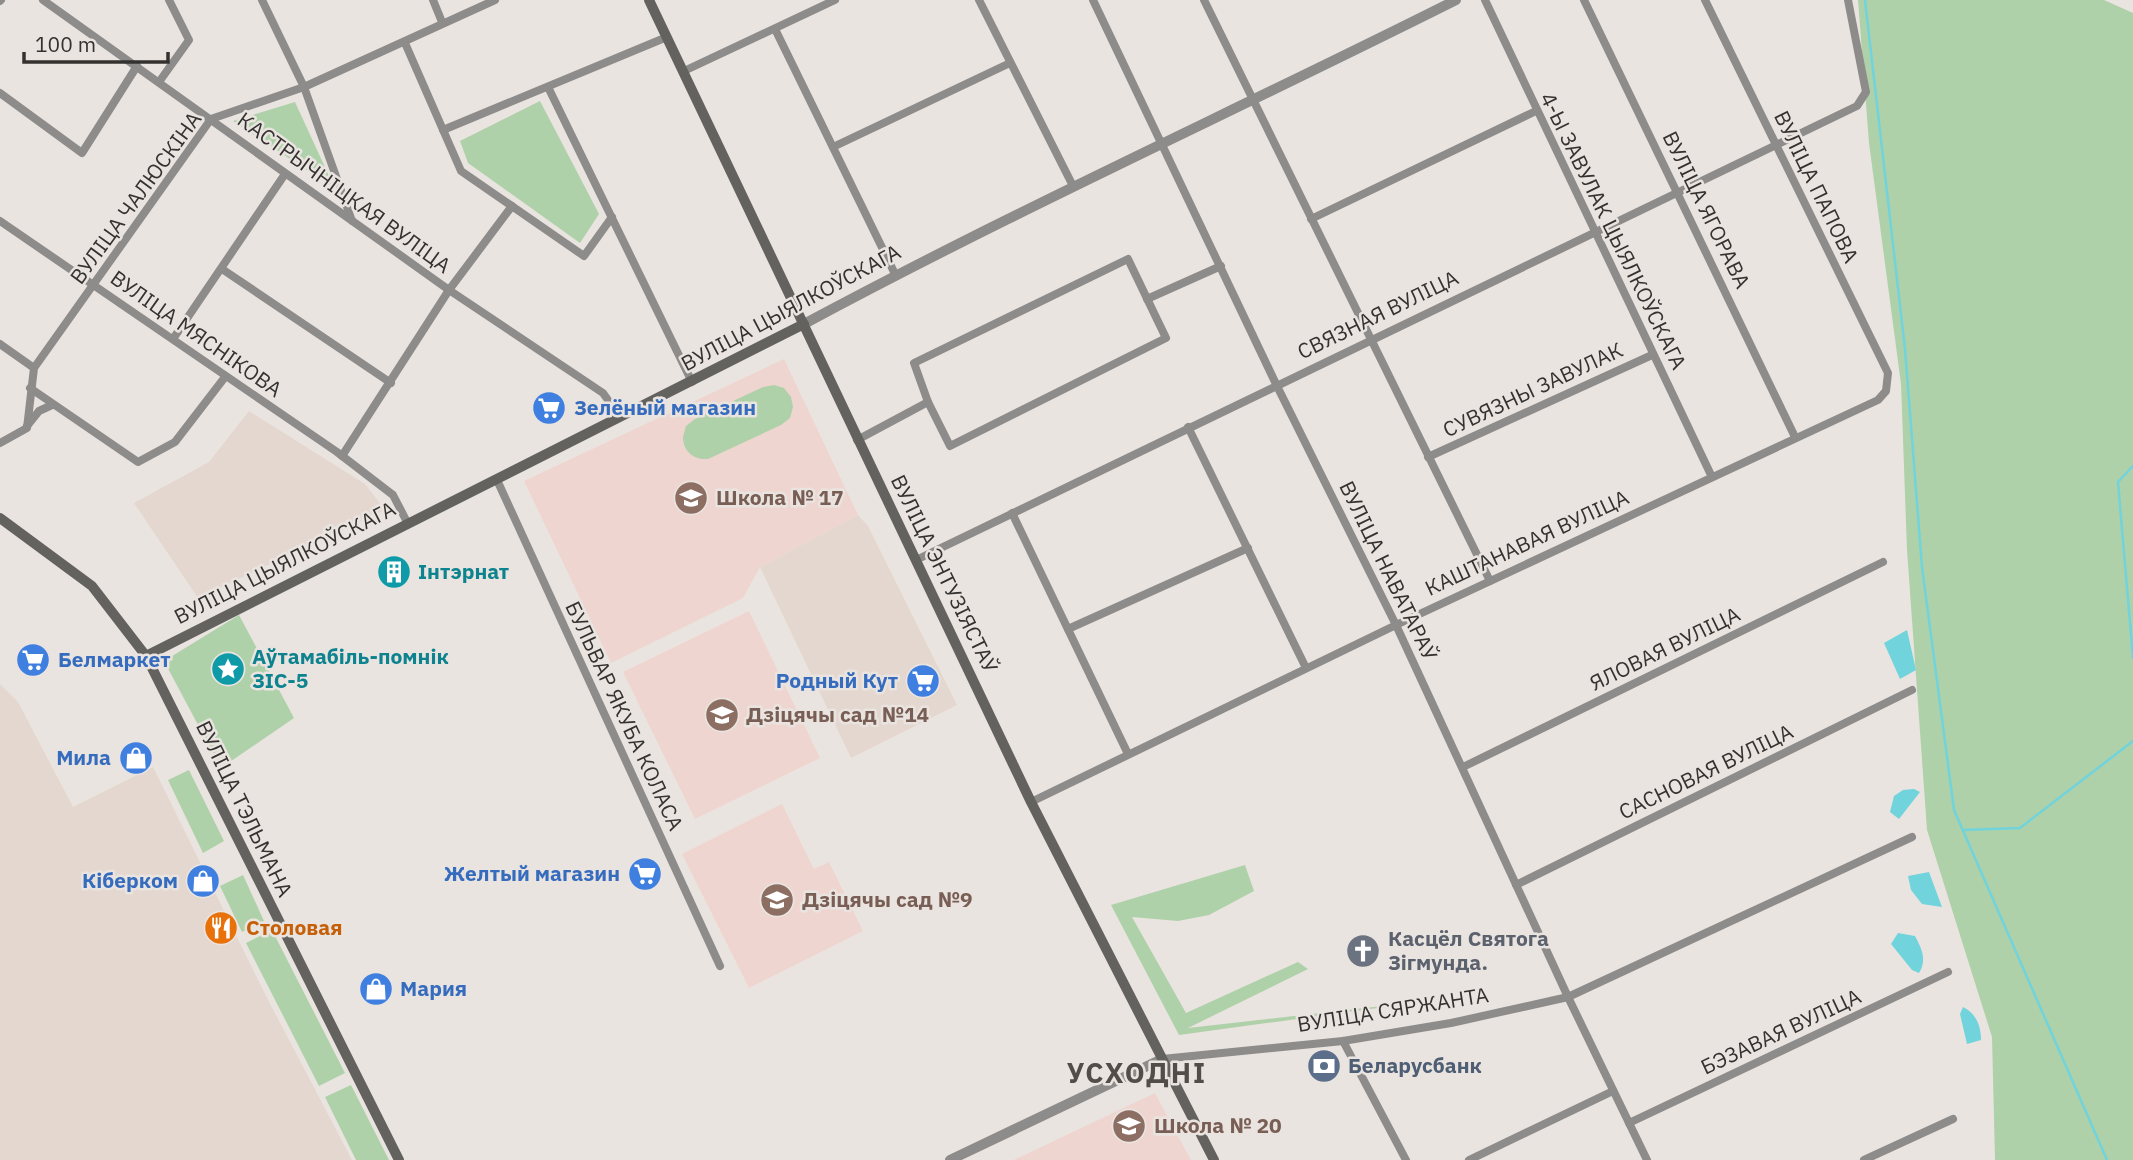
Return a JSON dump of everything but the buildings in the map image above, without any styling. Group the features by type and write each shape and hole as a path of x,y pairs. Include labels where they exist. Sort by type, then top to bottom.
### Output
{"main road":[{"name":"ВУЛІЦА ЭНТУЗІЯСТАЎ","path":"649,0 1031,802 1214,1160"},
{"name":"ВУЛІЦА ЦЫЯЛКОЎСКАГА","path":"146,656 804,324"},
{"name":"ВУЛІЦА ТЭЛЬМАНА","path":"0,518 92,586 146,656 399,1160"}],"street":[{"name":"КАСТРЫЧНІЦКАЯ ВУЛІЦА","path":"43,0 449,290 603,393 620,417"},
{"path":"159,82 189,40 169,0"},
{"path":"262,0 304,88 353,222"},
{"path":"433,0 442,22"},
{"name":"ВУЛІЦА ЧАЛЮСКІНА","path":"27,426 34,368 211,119 304,88 405,43 442,22 495,0"},
{"path":"684,71 835,0"},
{"path":"979,0 1073,187"},
{"name":"ВУЛІЦА НАВАТАРАЎ","path":"1093,0 1276,384 1396,625 1568,997 1647,1160"},
{"path":"1204,0 1368,339 1490,581"},
{"name":"ВУЛІЦА ЦЫЯЛКОЎСКАГА","path":"804,324 895,274 1254,102 1456,0"},
{"name":"4-Ы ЗАВУЛАК ЦЫЯЛКОЎСКАГА","path":"1485,0 1711,475"},
{"name":"ВУЛІЦА ЯГОРАВА","path":"1584,0 1795,437"},
{"name":"ВУЛІЦА ПАПОВА","path":"1705,0 1888,373 1886,391"},
{"name":"СВЯЗНАЯ ВУЛІЦА","path":"916,560 1368,339 1857,106 1866,92 1848,0"},
{"path":"775,29 895,274"},
{"path":"443,130 667,37"},
{"path":"405,43 461,172 584,256 612,217"},
{"path":"833,148 1010,63"},
{"path":"0,93 82,153 137,66"},
{"path":"548,87 692,382"},
{"path":"1311,219 1536,111"},
{"path":"173,339 285,174"},
{"path":"340,454 391,383 449,290 512,206"},
{"name":"ВУЛІЦА МЯСНІКОВА","path":"0,221 340,454 393,495 407,522"},
{"path":"1128,259 1166,338 950,446 929,402 914,363 1128,259"},
{"path":"1147,299 1220,265"},
{"path":"222,269 391,383"},
{"path":"0,344 34,368"},
{"name":"СУВЯЗНЫ ЗАВУЛАК","path":"1428,457 1652,355"},
{"path":"30,388 138,462 175,442 225,377"},
{"name":"КАШТАНАВАЯ ВУЛІЦА","path":"1031,802 1711,475 1878,400 1886,391"},
{"path":"857,440 929,402"},
{"path":"0,443 27,426 39,411 52,405"},
{"path":"1188,427 1306,668"},
{"name":"БУЛЬВАР ЯКУБА КОЛАСА","path":"497,480 720,965"},
{"path":"1012,513 1128,754"},
{"path":"1068,629 1248,548"},
{"name":"ЯЛОВАЯ ВУЛІЦА","path":"1463,768 1883,562"},
{"name":"САСНОВАЯ ВУЛІЦА","path":"1516,885 1912,690"},
{"name":"ВУЛІЦА СЯРЖАНТА","path":"950,1160 1162,1059 1343,1041 1451,1023 1568,997 1912,836"},
{"name":"БЭЗАВАЯ ВУЛІЦА","path":"1629,1123 1948,972"},
{"path":"1343,1041 1406,1160"},
{"path":"1469,1160 1613,1091"},
{"path":"1864,1160 1954,1119"}],"shaded area":[{"name":"Школа № 17","path":"784,359 858,515 760,567 743,598 611,663 524,481"},
{"path":"249,411 365,484 385,510 198,598 134,503 209,462"},
{"path":"858,515 868,526 957,705 851,758 760,567"},
{"name":"Дзіцячы сад №14","path":"749,611 820,758 695,819 623,672"},
{"path":"0,684 18,702 73,807 153,767 266,996 352,1160 0,1160"},
{"name":"Дзіцячы сад №9","path":"782,804 814,869 829,862 863,931 749,988 682,854"},
{"name":"Школа № 20","path":"1155,1093 1191,1160 1014,1160"}],"green space":[{"path":"1858,0 2104,0 2133,13 2133,1160 1995,1160 1992,1037 1927,830 1907,550 1901,384 1869,143"},
{"path":"540,101 599,214 580,243 468,163 460,141"},
{"path":"295,102 335,189 233,121"},
{"path":"774,385 784,388 791,397 793,407 790,418 781,425 708,459 693,456 687,450 683,437 686,426 695,419 763,387"},
{"path":"239,615 294,718 221,768 164,661"},
{"path":"189,770 224,841 203,853 168,780"},
{"path":"1245,865 1254,891 1209,915 1178,921 1132,917 1186,1013 1298,962 1308,969 1188,1028 1444,999 1179,1035 1111,905"},
{"path":"243,875 264,921 242,932 220,886"},
{"path":"272,930 345,1073 319,1086 246,943"},
{"path":"351,1085 389,1160 356,1160 325,1097"}],"water":[{"path":"1907,630 1916,670 1900,679 1884,643"},
{"path":"1914,789 1920,792 1899,819 1890,812 1894,796 1903,790"},
{"path":"1929,872 1942,907 1922,904 1911,890 1908,876"},
{"path":"1898,933 1915,936 1920,945 1923,964 1919,973 1912,970 1891,944"},
{"path":"1963,1007 1977,1021 1981,1040 1967,1044 1960,1014"}],"waterway":[{"path":"1865,0 1905,349 1922,567 1954,810 2107,1160"},
{"path":"2133,466 2118,482 2133,658"},
{"path":"1963,830 2020,828 2133,741"}],"place":[{"name":"Зелёный магазин","path":"549,408"},
{"name":"Школа № 17","path":"691,498"},
{"name":"Інтэрнат","path":"394,572"},
{"name":"Белмаркет","path":"33,660"},
{"name":"Аўтамабіль-помнік ЗІС-5","path":"228,669"},
{"name":"Родный Кут","path":"923,681"},
{"name":"Дзіцячы сад №14","path":"722,715"},
{"name":"Мила","path":"136,758"},
{"name":"Желтый магазин","path":"645,874"},
{"name":"Кіберком","path":"203,881"},
{"name":"Дзіцячы сад №9","path":"777,900"},
{"name":"Столовая","path":"221,928"},
{"name":"Касцёл Святога Зігмунда.","path":"1363,951"},
{"name":"Мария","path":"376,989"},
{"name":"Беларусбанк","path":"1324,1066"},
{"name":"Школа № 20","path":"1129,1126"}],"district":[{"name":"УСХОДНІ","path":"1137,1073"}]}
